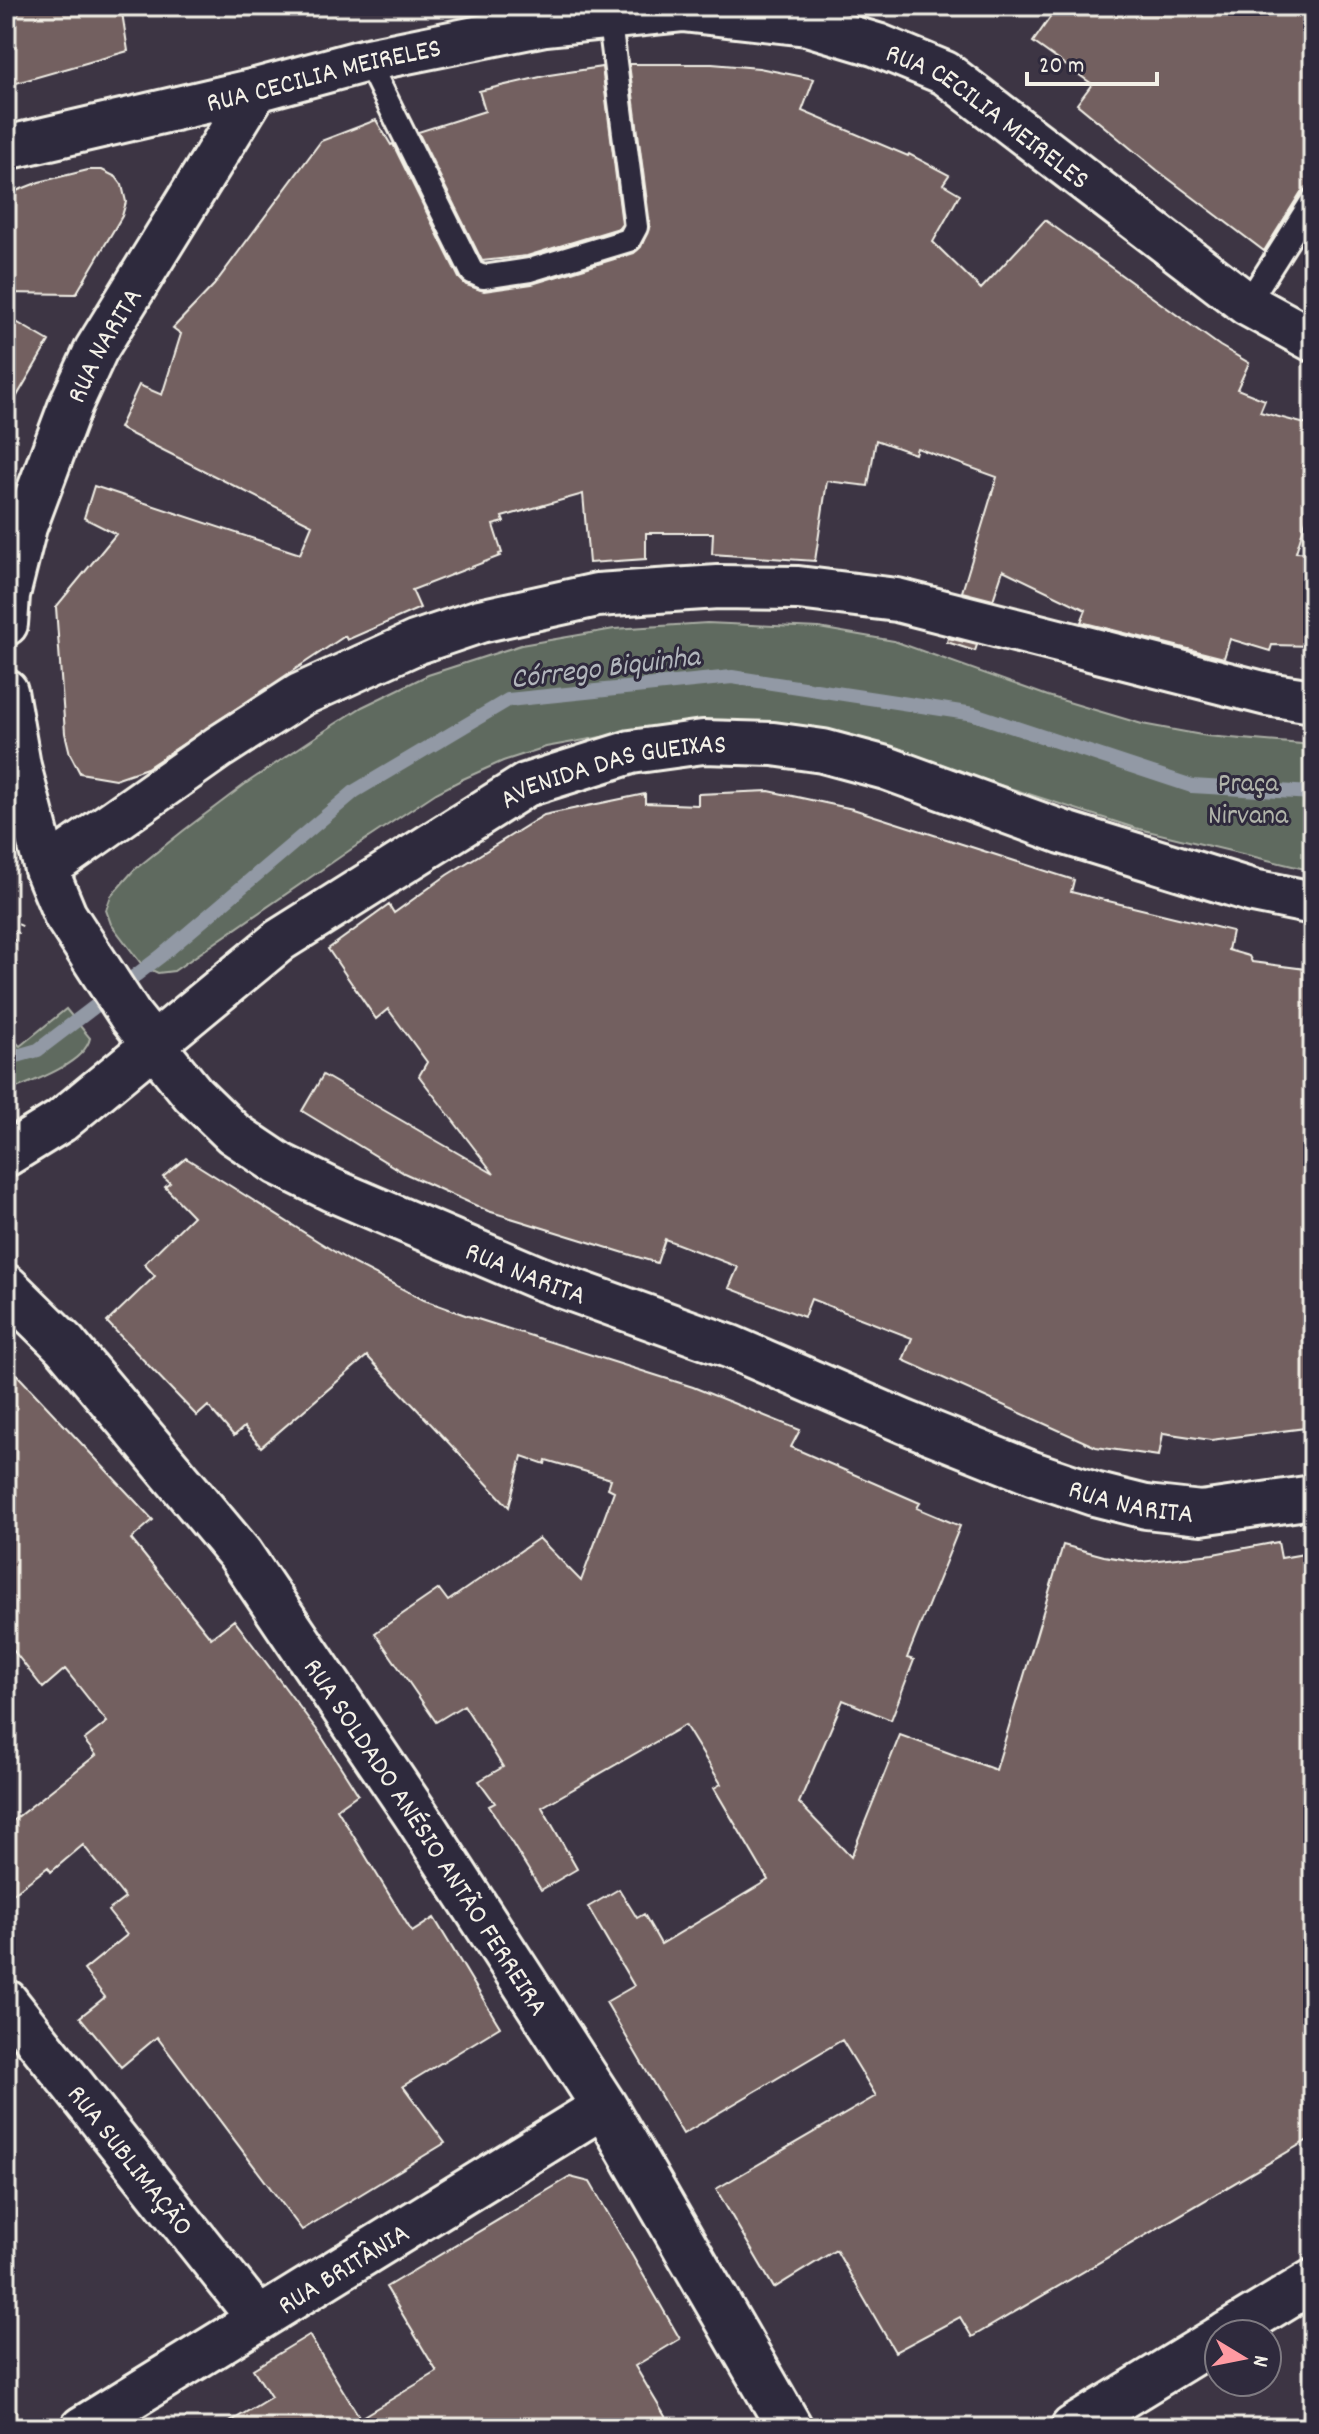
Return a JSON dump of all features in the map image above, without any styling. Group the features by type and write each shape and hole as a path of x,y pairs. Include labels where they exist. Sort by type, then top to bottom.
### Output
{"street":[{"name":"RUA CECILIA MEIRELES","path":"6,148 256,90 544,15 609,15 682,8 807,24 877,45 945,73 1247,304 1313,340"},
{"name":"RUA NARITA","path":"6,624 13,546 96,350 256,90"},
{"path":"46,869 219,747 300,695 415,643 480,621 597,595 718,587 798,588 897,600 1267,694 1313,701"},
{"name":"RUA NARITA","path":"6,691 19,766 46,869 65,915 141,1030 193,1094 233,1133 279,1164 332,1190 539,1278 731,1347 1032,1473 1094,1494 1146,1507 1201,1513 1313,1497"},
{"name":"AVENIDA DAS GUEIXAS","path":"6,1155 61,1121 109,1083 141,1030 280,940 526,785 631,752 703,742 773,744 823,751 886,768 1092,842 1253,891 1313,903"},
{"name":"RUA SOLDADO ANÉSIO ANTÃO FERREIRA","path":"6,1287 65,1345 240,1554 416,1815 604,2106 790,2428"},
{"name":"RUA SUBLIMAÇÃO","path":"6,2001 258,2318"},
{"name":"RUA BRITÂNIA","path":"82,2428 604,2106"},
{"path":"1252,2318 1313,2281"},
{"path":"1072,2428 1203,2348"}],"lane":[{"path":"367,60 472,272 489,277 530,270 625,242 632,238 636,227 609,15"},
{"path":"1247,304 1313,200"}],"green space":[{"name":"Praça Nirvana","path":"707,623 819,628 894,641 1048,696 1142,724 1207,736 1313,745 1313,871 1135,828 935,764 640,730 546,747 503,761 463,779 436,793 356,846 174,971 158,973 143,966 111,924 106,910 111,896 133,871 248,782 362,707 428,675 521,645 614,629"},
{"path":"66,1009 90,1038 86,1047 55,1071 6,1092 6,1032 20,1046"}],"building":[{"path":"6,6 121,6 128,51 6,86"},
{"path":"1058,6 1313,6 1313,186 1301,192 1264,251 1157,170 1077,104 1092,84 1033,42"},
{"path":"629,64 712,64 759,68 814,79 802,111 909,154 949,175 943,184 960,194 933,242 981,289 1045,220 1220,346 1249,363 1237,389 1265,400 1260,412 1313,426 1313,497 1296,552 1313,553 1313,646 1272,645 1270,651 1230,639 1224,658 1081,622 1086,610 1003,570 993,600 962,592 997,477 917,448 915,454 876,440 868,486 827,481 815,561 712,554 713,533 646,533 646,559 589,563 583,494 502,517 504,522 493,525 502,553 500,556 412,590 420,608 347,640 345,636 147,768 115,779 80,773 70,754 65,733 56,607 116,534 84,518 94,486 300,554 312,525 119,428 139,385 162,395 181,334 173,328 214,285 321,141 376,120 393,144 459,278 466,285 484,291 532,284 634,253 641,247 650,225"},
{"path":"602,67 622,224 619,228 527,256 482,261 418,132 485,111 479,91"},
{"path":"88,170 102,170 116,177 122,185 126,202 122,216 76,294 6,293 6,195 39,182"},
{"path":"1313,226 1313,251 1301,245"},
{"path":"6,316 49,341 6,415"},
{"path":"948,638 977,645 975,651 947,642"},
{"path":"769,791 853,809 1074,880 1071,892 1232,931 1228,950 1249,956 1252,962 1313,970 1313,1427 1211,1440 1163,1433 1159,1456 1096,1447 903,1360 912,1338 811,1299 804,1317 729,1288 738,1267 665,1239 657,1263 488,1211 404,1173 302,1111 323,1075 494,1174 419,1076 427,1062 388,1009 376,1019 328,949 389,905 394,913 447,875 544,815 645,794 645,803 698,805 698,794"},
{"path":"186,1158 354,1264 424,1300 693,1387 800,1430 791,1447 920,1503 917,1508 960,1526 907,1658 914,1660 891,1720 843,1700 799,1803 851,1857 900,1735 996,1770 1063,1545 1140,1562 1213,1554 1278,1542 1281,1558 1304,1554 1313,1593 1313,2137 972,2337 960,2317 895,2352 836,2250 774,2288 716,2189 876,2096 842,2040 683,2134 606,2002 634,1986 588,1907 619,1889 637,1918 644,1914 661,1944 768,1880 714,1788 721,1784 685,1725 542,1807 577,1869 541,1890 489,1806 495,1803 479,1781 503,1767 464,1705 436,1722 375,1633 439,1589 448,1601 539,1538 581,1581 614,1491 608,1488 611,1479 522,1456 509,1507 367,1356 261,1447 244,1427 234,1436 208,1406 197,1416 107,1322 155,1276 144,1264 193,1216 165,1187 170,1183 163,1177"},
{"path":"6,1363 153,1520 131,1539 211,1638 234,1620 320,1734 358,1794 337,1809 412,1932 434,1918 500,2027 403,2086 445,2143 302,2230 157,2037 121,2067 80,2017 105,1997 84,1970 127,1935 108,1911 125,1898 83,1845 51,1872 48,1867 6,1899 6,1826 96,1755 84,1740 107,1722 65,1669 43,1688 6,1641"},
{"path":"570,2177 590,2182 680,2339 635,2366 672,2428 220,2428 271,2397 253,2369 309,2335 360,2418 437,2372 386,2287"}],"waterway":[{"name":"Córrego Biquinha","path":"6,1059 38,1050 161,956 355,791 508,700 732,677 974,714 1192,786 1313,793"}]}
